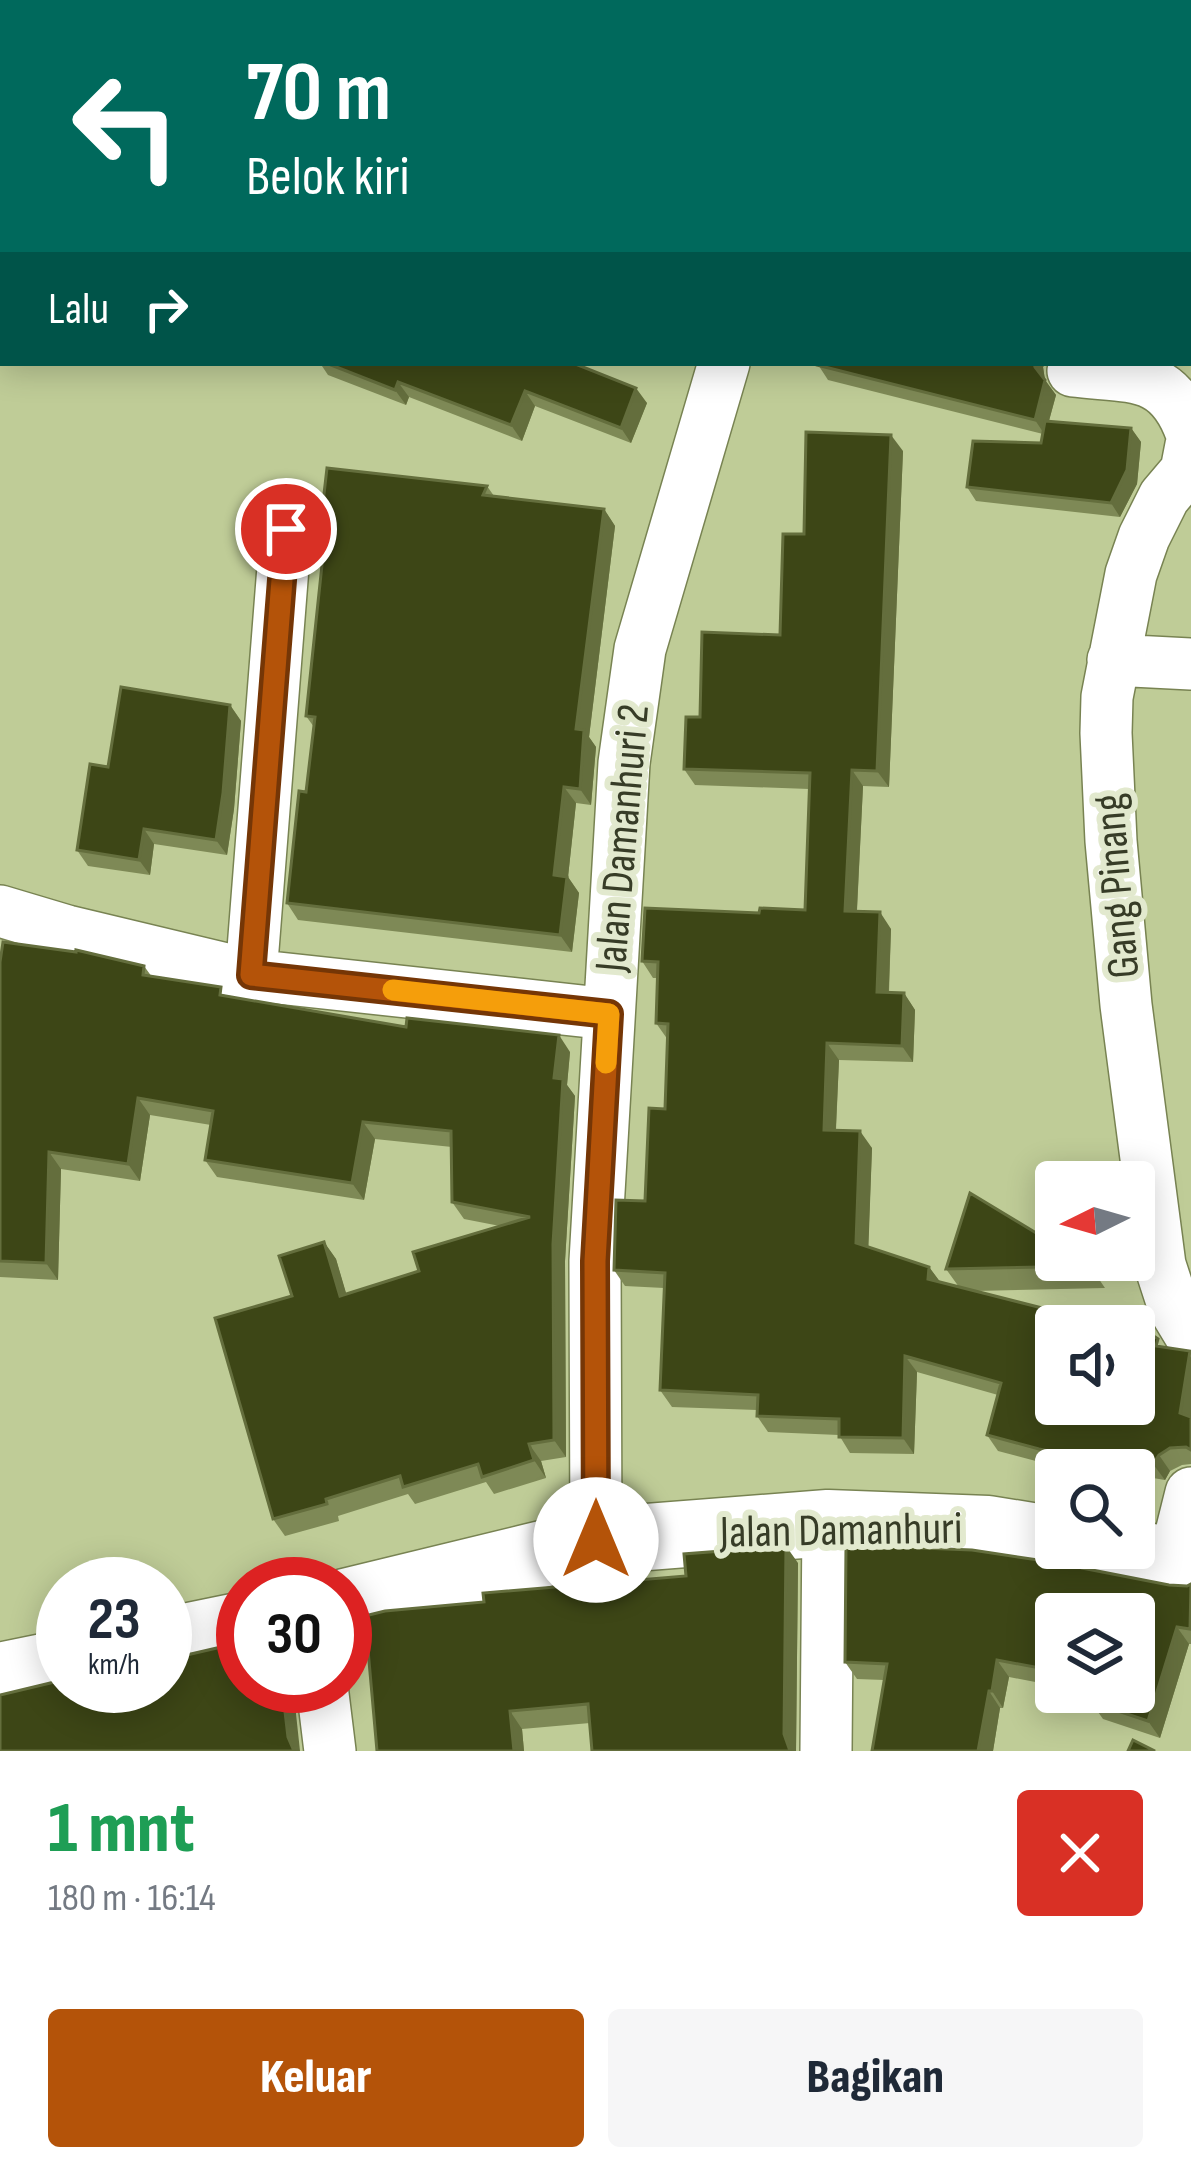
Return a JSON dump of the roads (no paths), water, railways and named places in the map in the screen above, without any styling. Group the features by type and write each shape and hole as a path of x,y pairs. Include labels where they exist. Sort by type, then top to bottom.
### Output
{"street":[{"name":"Jalan Damanhuri 2","path":"596,1540 595,1261 624,763 640,649 723,366"},
{"path":"1073,371 1150,381 1164,388 1182,409 1191,432"},
{"name":"Gang Pinang","path":"1191,445 1186,471 1164,497 1131,574 1107,698 1106,733 1126,1005 1160,1265 1174,1309 1191,1336"},
{"path":"251,975 286,529"},
{"path":"1114,660 1191,664"},
{"path":"0,911 251,975 609,1014"},
{"path":"1183,1564 1191,1493"},
{"path":"826,1751 827,1523"},
{"name":"Jalan Damanhuri","path":"372,1595 596,1540 827,1523 988,1529 1035,1537"},
{"path":"0,1676 36,1669"},
{"path":"325,1713 330,1751"}]}
